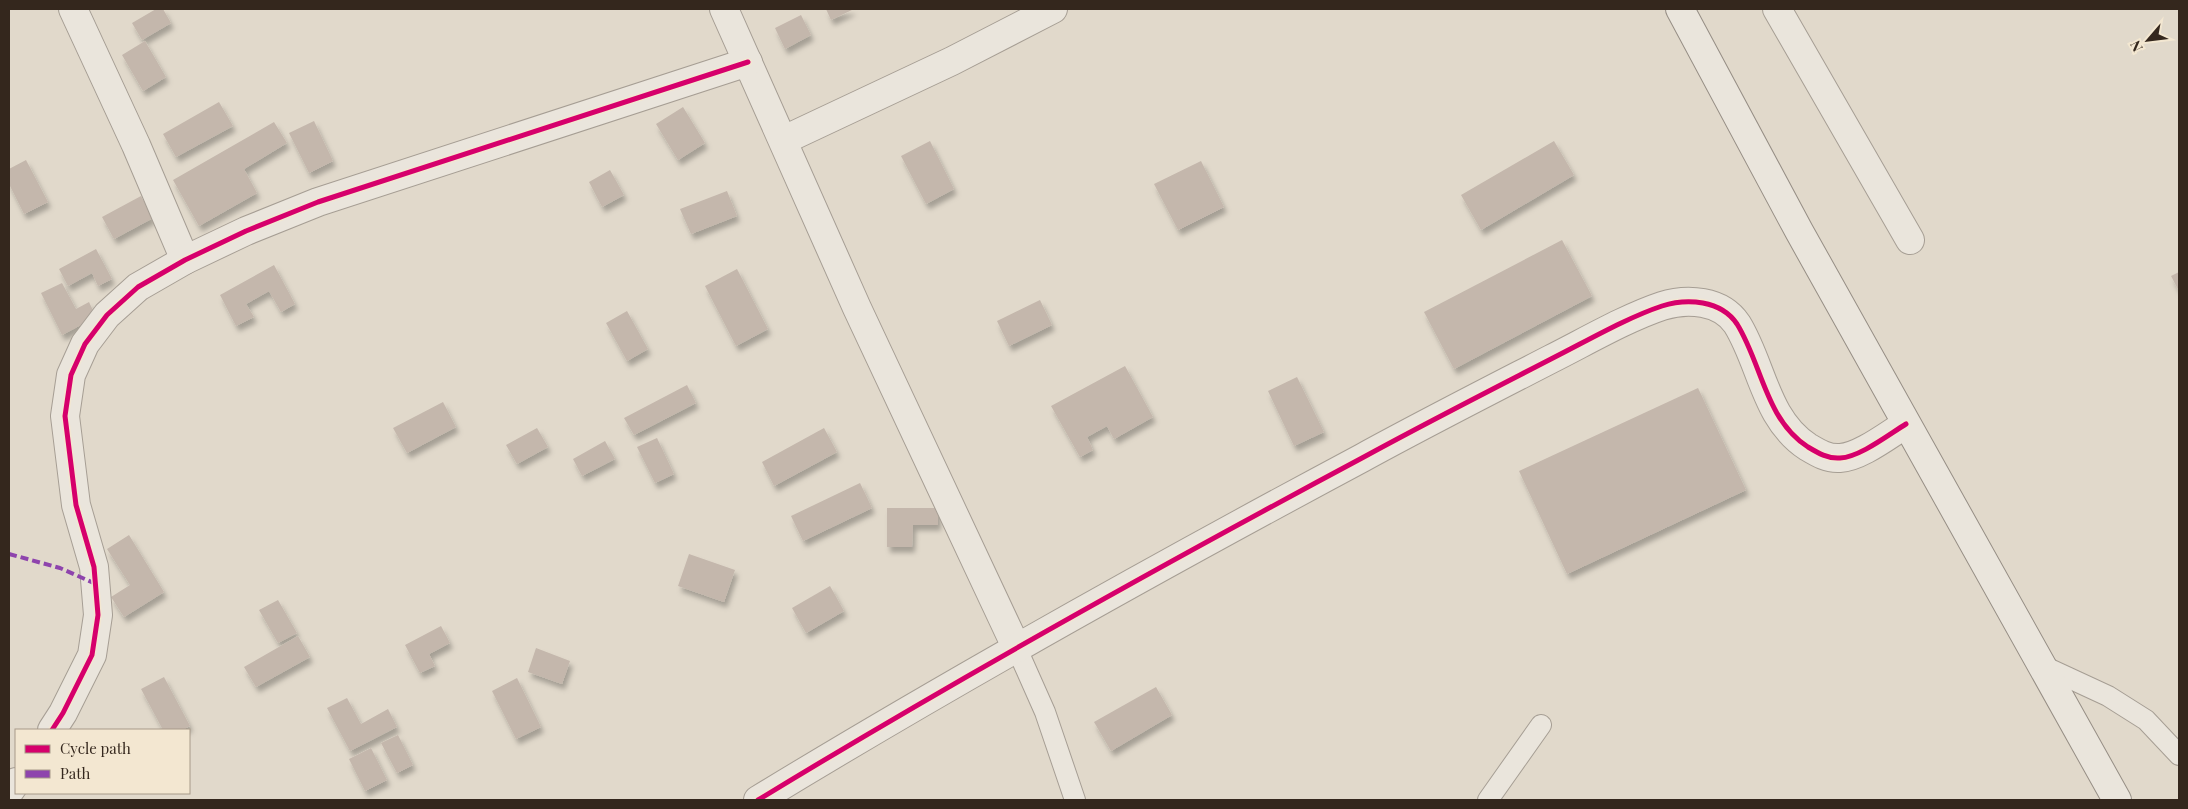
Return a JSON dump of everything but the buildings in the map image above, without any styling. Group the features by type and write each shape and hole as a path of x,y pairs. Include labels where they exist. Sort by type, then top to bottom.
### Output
{"street":[{"path":"74,9 132,136 185,260"},
{"path":"724,9 866,326 1017,649"},
{"path":"784,140 934,69 1054,9"},
{"path":"1680,9 1799,231 2117,800"},
{"path":"1777,9 1910,240"},
{"path":"53,729 63,713 92,655 98,615 94,567 76,506 65,416 71,375 85,344 107,315 138,286 185,260 246,231 318,202 748,62"},
{"path":"758,800 905,712 1197,548 1429,422 1592,338 1662,306 1682,301 1702,302 1721,309 1736,323 1777,415 1796,439 1820,454 1836,459 1850,456 1906,424"}],"lane":[{"path":"1017,649 1045,712 1076,798"},
{"path":"2041,664 2108,696 2146,720 2179,755"},
{"path":"1488,800 1541,724"}],"marked path":[{"path":"9,554 60,568 96,584"}],"cycle path":[{"path":"53,729 63,713 92,655 98,615 94,567 76,505 65,416 71,375 85,344 107,315 138,287 185,260 246,231 318,202 748,62"},
{"path":"758,800 982,668 1209,541 1479,396 1620,324 1662,306 1682,302 1703,303 1722,310 1730,316 1737,324 1753,356 1773,406 1782,422 1808,447 1827,457 1840,458 1856,454 1874,445 1906,424"}]}
